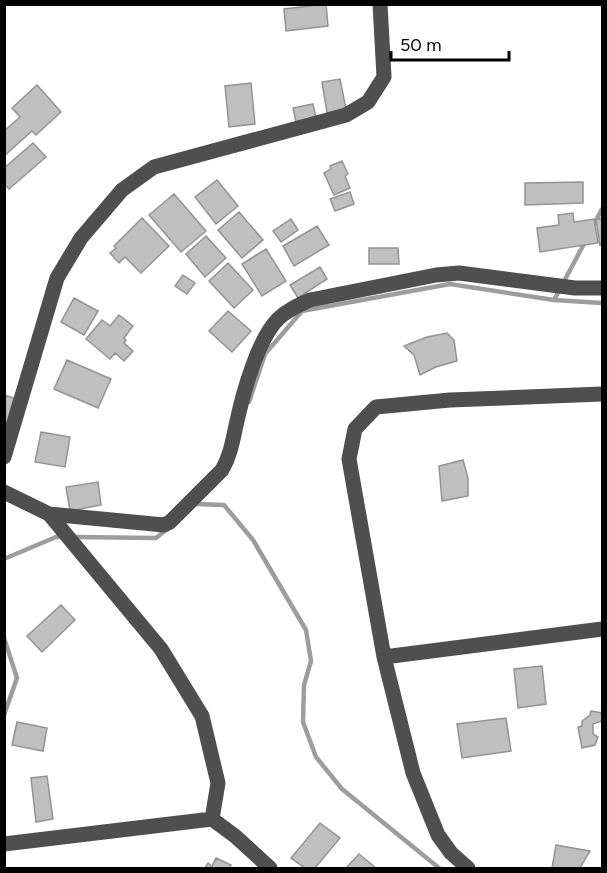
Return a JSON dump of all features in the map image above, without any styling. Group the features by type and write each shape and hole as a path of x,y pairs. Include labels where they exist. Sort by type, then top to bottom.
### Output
{"street":[{"path":"4,457 57,278 81,238 122,190 154,167 346,115 368,102 384,77 380,4"},
{"path":"4,492 50,514 164,525 170,522 222,470 228,459 243,397 262,343 278,319 291,309 310,300 436,274 459,273 575,288 603,288"},
{"path":"468,868 451,853 438,835 413,773 384,657 349,459 355,429 376,407 450,400 603,394"},
{"path":"50,514 161,649 202,716 218,783 212,819"},
{"path":"384,657 603,629"},
{"path":"4,844 212,819 235,836 270,868"}],"building":[{"path":"326,4 328,26 286,31 284,9"},
{"path":"340,79 346,109 327,113 322,82"},
{"path":"251,83 255,124 229,127 225,86"},
{"path":"37,85 61,112 36,135 32,131 4,156 4,131 20,117 12,108"},
{"path":"313,104 316,118 296,122 293,108"},
{"path":"33,143 46,157 9,189 4,184 4,168"},
{"path":"342,161 348,174 345,176 350,188 334,195 324,173 331,169 330,166"},
{"path":"217,180 238,206 216,224 195,197"},
{"path":"583,182 583,203 525,205 525,183"},
{"path":"350,192 354,204 335,211 330,199"},
{"path":"174,194 206,231 181,252 149,215"},
{"path":"239,212 263,240 242,258 218,230"},
{"path":"573,213 574,222 594,219 598,243 540,252 537,228 559,225 558,215"},
{"path":"142,218 169,246 141,273 125,257 119,263 110,253"},
{"path":"602,218 602,245 600,245 596,220"},
{"path":"291,219 298,230 281,242 273,231"},
{"path":"317,226 329,245 294,266 283,246"},
{"path":"206,236 226,258 205,277 186,254"},
{"path":"369,248 398,248 399,264 369,264"},
{"path":"266,249 286,281 262,296 242,264"},
{"path":"228,263 253,290 234,308 209,281"},
{"path":"320,267 327,279 298,298 290,285"},
{"path":"183,275 195,283 187,294 175,286"},
{"path":"74,298 98,311 84,335 61,322"},
{"path":"228,311 251,331 232,352 209,331"},
{"path":"119,315 133,326 124,338 126,340 124,343 133,351 124,361 115,353 110,359 86,339 102,320 110,326"},
{"path":"447,333 454,340 457,361 436,367 420,375 414,355 404,346 427,337"},
{"path":"67,360 111,379 98,408 54,389"},
{"path":"4,395 14,398 4,433"},
{"path":"41,432 70,437 65,467 35,462"},
{"path":"463,460 468,478 468,496 442,501 439,466"},
{"path":"98,482 101,505 70,511 66,487"},
{"path":"61,605 75,620 42,652 27,636"},
{"path":"542,666 546,704 518,708 514,669"},
{"path":"591,711 602,713 602,721 593,724 593,734 598,737 595,745 582,748 578,727 582,726 582,721 590,715"},
{"path":"506,718 511,751 462,758 457,724"},
{"path":"17,722 47,728 43,751 12,745"},
{"path":"47,776 53,819 36,822 31,778"},
{"path":"320,823 340,838 315,868 305,868 291,858"},
{"path":"556,845 590,851 580,868 552,868"},
{"path":"359,854 376,868 346,868"},
{"path":"216,858 231,865 229,868 205,868 208,863 212,866"}],"waterway":[{"path":"593,226 602,209"},
{"path":"554,300 585,242"},
{"path":"249,402 265,354 302,311 450,284 554,300 602,303"},
{"path":"196,504 224,505 253,540 306,630 311,661 304,685 303,722 316,757 342,789 439,868"},
{"path":"74,537 156,538 167,529"},
{"path":"4,559 56,537 63,537"},
{"path":"4,638 17,678 4,715"}]}
